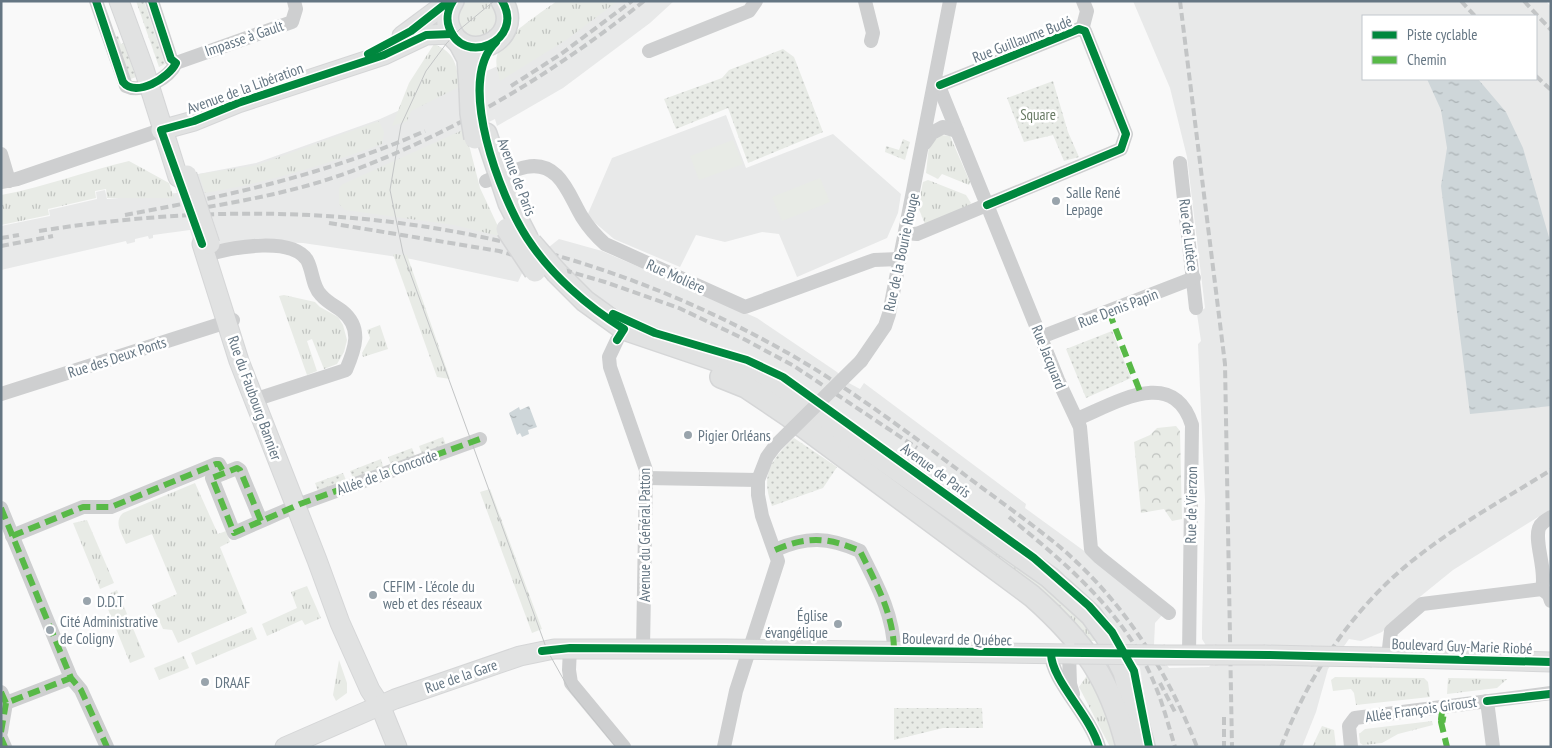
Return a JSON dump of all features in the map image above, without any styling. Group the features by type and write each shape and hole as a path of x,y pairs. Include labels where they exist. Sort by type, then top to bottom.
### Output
{"main road":[{"name":"Rue du Faubourg Bannier","path":"119,1 153,83"},
{"name":"Rue du Faubourg Bannier","path":"128,1 167,129 208,247 230,321 298,505"},
{"name":"Avenue de Paris","path":"451,1 448,22 468,59 475,86"},
{"name":"Avenue de la Libération","path":"337,69 411,31 451,1"},
{"name":"Avenue de Paris","path":"502,1 506,9 507,25 484,59 470,107 481,136 506,229 535,271 567,304 655,355 732,381 758,394 1032,596 1059,620 1079,643 1100,673 1113,698 1128,747"},
{"name":"Avenue de la Libération","path":"167,129 337,69 384,55 426,35 455,38"},
{"path":"455,38 468,47 478,48 496,42"},
{"name":"Avenue de Paris","path":"492,179 509,203 527,238 557,273 621,335 730,364 772,384 809,407 1049,578 1090,615 1106,636 1124,672 1144,747"},
{"name":"Rue du Faubourg Bannier","path":"230,321 238,361 298,505 376,683 380,704 397,747"},
{"name":"Boulevard de Québec","path":"542,651 570,648 643,648 1380,657"},
{"name":"Rue de la Gare","path":"285,747 380,704 520,656 542,651"},
{"name":"Boulevard Guy-Marie Riobé","path":"1380,657 1551,662"}],"street":[{"path":"96,1 123,82 126,86 134,88 153,83 170,73 176,63 171,59 152,1"},
{"name":"Impasse à Gault","path":"176,63 292,22 296,9 294,1"},
{"path":"649,51 749,11 756,1"},
{"path":"865,1 873,33 871,41"},
{"name":"Rue de la Bourie Rouge","path":"724,747 736,691 778,561 762,516 758,480 767,457 775,446 861,360 885,326 938,82 950,1"},
{"path":"1082,30 1087,10 1083,1"},
{"name":"Rue Guillaume Budé","path":"905,233 917,234 1121,149 1125,143 1126,134 1085,31 1079,29 938,82"},
{"name":"Rue Jacquard","path":"938,82 1041,337 1080,427 1091,549 1099,558 1169,613"},
{"path":"924,144 932,133 943,127 957,131"},
{"path":"1,154 5,181 167,129"},
{"name":"Rue de Lutèce","path":"1180,163 1196,308"},
{"name":"Rue Molière","path":"492,179 528,166 550,170 562,179 592,233 605,244 745,307 874,260 900,259"},
{"path":"208,247 280,247 296,251 307,262 318,293 344,313 354,327 356,343 346,370 260,398"},
{"name":"Rue Denis Papin","path":"1041,337 1194,278"},
{"name":"Rue des Deux Ponts","path":"1,394 230,321"},
{"name":"Avenue du Général Patton","path":"621,335 609,357 610,366 644,463 646,478 643,648"},
{"name":"Rue de Vierzon","path":"1077,419 1141,394 1160,392 1176,398 1187,410 1192,425 1189,655"},
{"name":"Allée de la Concorde","path":"298,505 480,439"},
{"path":"12,536 83,507 111,507 216,464 219,464 224,473"},
{"path":"262,521 240,470 237,468 212,478 234,533 262,521 298,505"},
{"path":"646,478 758,480"},
{"path":"1,508 71,678 81,690 107,747"},
{"path":"1542,589 1545,580 1538,532 1542,523 1551,518"},
{"path":"775,550 807,539 844,544 860,551 879,588 891,623 894,651"},
{"path":"1542,589 1551,601"},
{"path":"1380,657 1391,631 1422,604 1542,589"},
{"path":"570,648 569,670 572,684 624,747"},
{"path":"1065,654 1054,670 1075,699 1099,747"},
{"path":"1,732 4,698 71,678"},
{"name":"Allée François Giroust","path":"1351,747 1349,732 1351,722 1362,717 1487,700 1551,694"},
{"path":"1487,700 1493,747"},
{"path":"1,738 5,747"}],"shaded area":[{"path":"575,1 674,1 650,23 563,88 497,126 495,119 349,191 494,223 549,247 559,239 602,251 757,318 837,372 847,382 860,389 864,383 1026,504 1025,508 1138,590 1164,613 1155,623 1154,645 1169,668 1209,667 1217,657 1211,654 1202,639 1205,500 1198,344 1201,341 1197,314 1205,308 1187,157 1170,88 1133,1 1546,1 1551,7 1551,509 1453,570 1416,600 1382,632 1361,641 1349,639 1328,669 1316,712 1302,747 1152,747 1140,668 1089,598 1065,575 827,402 772,367 741,354 664,333 632,319 587,289 573,275 524,269 518,282 411,259 303,243 250,241 195,247 190,230 153,235 153,238 149,239 148,236 135,239 135,242 127,244 126,241 1,270 1,226 50,216 49,210 97,199 96,192 105,190 107,199 177,193 172,179 256,163 380,119 511,60"},
{"path":"726,115 746,168 833,134 901,194 898,213 887,238 797,277 779,234 762,232 725,242 696,235 680,267 614,239 587,216 612,158"}],"green space":[{"path":"136,1 144,1 165,64 159,67"},
{"path":"464,1 491,1 495,6 499,22 484,40 461,34 455,13"},
{"path":"557,1 618,1 566,40 500,81 496,60 502,46 524,25"},
{"path":"118,36 121,44 124,43 136,77 128,80 114,37"},
{"path":"434,44 447,52 454,61 459,87 411,111 407,121 392,126 409,83"},
{"path":"783,49 794,57 823,132 748,163 728,108 676,129 664,99 722,78 729,70"},
{"name":"Square","path":"1053,81 1068,132 1079,157 1064,161 1053,135 1024,142 1007,98"},
{"path":"379,121 384,132 382,144 295,173 205,193 199,174 257,165"},
{"path":"465,129 480,188 503,237 454,225 345,210 339,204 339,188 343,184"},
{"path":"941,135 950,136 970,182 969,185 942,174 938,179 926,173 929,145"},
{"path":"903,139 910,142 905,160 885,152 886,146 899,150"},
{"path":"733,140 743,164 699,180 690,156"},
{"path":"129,161 169,183 174,198 107,198 106,189 95,191 96,198 48,209 49,215 1,225 1,195 34,188"},
{"path":"820,178 830,202 782,221 772,197"},
{"path":"928,180 966,195 971,203 967,207 925,224 918,207 923,182"},
{"path":"393,254 407,255 450,379 437,377"},
{"path":"284,295 315,302 338,317 343,325 347,340 344,352 337,364 324,369 312,339 307,341 317,371 307,375 279,296"},
{"path":"380,325 388,349 363,357 362,353 370,338 367,330"},
{"path":"1112,331 1131,378 1086,398 1066,349"},
{"path":"819,417 1051,588 1077,612 1101,641 1084,641 808,423"},
{"path":"1176,426 1180,431 1182,519 1172,521 1164,509 1141,513 1134,442 1150,435 1157,428"},
{"path":"443,437 446,445 422,454 419,446"},
{"path":"794,438 837,467 823,488 772,506 767,485 770,468 779,453"},
{"path":"412,448 415,456 391,465 388,457"},
{"path":"381,459 383,467 353,478 350,471"},
{"path":"343,473 346,480 318,491 315,483"},
{"path":"195,483 218,534 226,531 230,542 220,547 247,613 178,643 172,630 163,629 152,605 177,594 152,534 126,544 118,524 123,513"},
{"path":"490,489 542,629 532,633 480,492"},
{"path":"87,520 114,583 100,589 73,523"},
{"path":"307,586 321,618 305,625 302,620 267,636 262,624 297,608 291,592"},
{"path":"117,590 145,657 130,663 103,597"},
{"path":"252,627 257,639 196,665 191,653"},
{"path":"184,656 189,668 159,680 154,668"},
{"path":"339,660 347,683 347,693 336,701 333,695"},
{"path":"1088,674 1119,747 1110,747 1079,687"},
{"path":"1335,677 1424,678 1428,682 1430,697 1356,705 1354,693 1351,689 1333,691 1331,680"},
{"path":"1448,678 1507,679 1497,688 1447,694"},
{"path":"894,708 982,708 983,728 943,728 894,740"},
{"path":"1432,721 1433,725 1398,734 1382,743 1363,745 1360,743 1359,734 1365,729"},
{"path":"1322,726 1334,730 1336,747 1312,747"}],"water":[{"path":"1427,80 1479,80 1506,112 1523,148 1551,244 1551,406 1470,414 1441,186 1447,148 1441,110"},
{"path":"529,406 537,427 528,430 529,434 522,437 520,433 517,435 509,413 519,407 520,410"}],"tram line":[{"path":"494,1 459,30 426,71 401,125 390,190 403,253 547,650 570,691 616,747"}],"railway":[{"path":"511,86 561,54 632,1"},
{"path":"196,209 257,198 338,176 433,136 471,117 542,74 611,27 644,1"},
{"path":"1180,1 1225,364 1232,747"},
{"path":"1461,1 1474,15"},
{"path":"1524,1 1551,30"},
{"path":"1537,77 1551,90"},
{"path":"125,215 202,200 277,182 352,160 425,131"},
{"path":"39,231 136,219 231,214 325,216 418,226 510,243 600,269 689,304 777,347 847,390 1022,517 1060,547 1104,590 1141,638 1172,691 1197,747"},
{"path":"329,223 499,251 605,282 679,308 740,337 794,366 917,448"},
{"path":"1,238 19,235"},
{"path":"1,246 53,236"},
{"path":"1281,747 1305,693 1320,668 1336,643 1373,597 1394,576 1449,533 1551,470"},
{"path":"1009,517 1071,570 1109,609 1125,631 1140,654 1152,678 1162,703 1175,747"},
{"path":"1160,683 1176,714"},
{"path":"1224,717 1224,747"}],"marked path":[{"path":"1109,312 1141,394"},
{"path":"261,521 240,470 237,468 212,478 234,533 300,504 480,439"},
{"path":"12,536 83,507 111,507 216,464 219,464 224,473"},
{"path":"1,508 71,678 81,690 107,747"},
{"path":"775,550 797,542 818,540 838,543 860,551 883,600 891,625 894,651"},
{"path":"1,692 6,703 71,678"},
{"path":"1,732 6,703"},
{"path":"1442,712 1441,719 1447,720 1441,722 1447,747"},
{"path":"1,738 5,747"}],"cycle path":[{"path":"96,1 123,82 136,88 144,87 160,80 167,75 176,63 171,59 152,1"},
{"path":"368,54 411,31 449,1"},
{"path":"453,1 448,14 449,27 456,39 466,46 478,47 489,44 499,38 506,28 507,15 502,1"},
{"path":"940,85 1079,29 1085,31 1126,134 1121,149 987,205"},
{"path":"202,244 161,130 194,121 238,103 384,55 426,35 452,34"},
{"path":"496,42 484,60 480,83 481,111 486,140 505,196 527,238 547,265 597,311 624,329 617,340"},
{"path":"613,314 655,333 747,360 783,377 1034,558 1089,606 1112,632 1134,671 1149,747"},
{"path":"542,651 570,648 725,649 1268,655 1551,662"},
{"path":"1051,654 1053,664 1064,687 1088,723 1099,747"},
{"path":"1487,701 1550,694"}],"place":[{"name":"Salle René Lepage","path":"1056,201"},
{"name":"Pigier Orléans","path":"688,435"},
{"name":"CEFIM - L'école du web et des réseaux","path":"373,595"},
{"name":"D.D.T","path":"87,601"},
{"name":"Église évangélique","path":"838,624"},
{"name":"Cité Administrative de Coligny","path":"50,630"},
{"name":"DRAAF","path":"205,682"}]}
